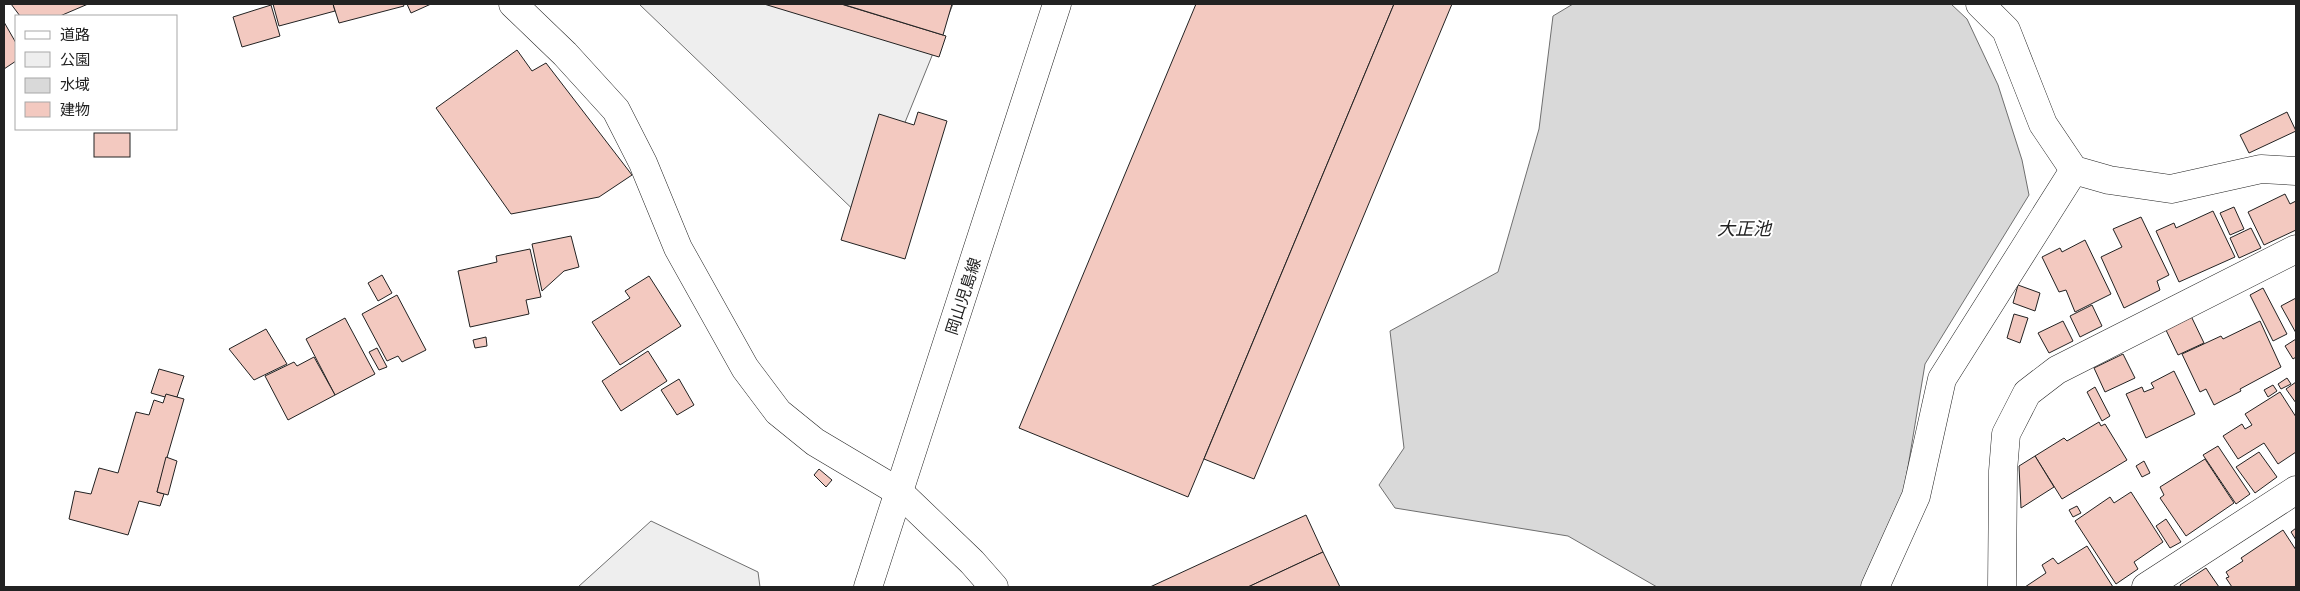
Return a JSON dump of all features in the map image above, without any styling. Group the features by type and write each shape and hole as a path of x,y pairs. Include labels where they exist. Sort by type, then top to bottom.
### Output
{"street":[{"path":"513,4 565,54 616,110 643,163 678,248 745,368 778,412 815,442 899,492 972,562 994,587"},
{"name":"岡山児島線","path":"868,587 1057,4"},
{"path":"1980,4 2006,30 2042,124 2074,170 2109,180 2171,189 2261,169 2296,171"},
{"path":"1875,587 1916,496 1942,379 2074,170"},
{"path":"2002,587 2003,471 2006,434 2027,393 2057,370 2296,249"},
{"path":"2146,587 2296,490"}],"green space":[{"path":"639,4 953,4 865,221"},
{"path":"651,521 758,572 760,587 578,587"}],"water":[{"name":"大正池","path":"1573,4 1951,4 1967,19 1998,85 2022,160 2029,195 1925,364 1903,497 1864,587 1657,587 1568,536 1395,508 1379,485 1404,448 1390,331 1498,272 1539,129 1553,16"}],"building":[{"path":"11,4 88,4 62,15 19,15"},
{"path":"273,4 333,4 335,11 279,26"},
{"path":"333,4 403,4 404,6 339,23"},
{"path":"407,4 431,4 411,13"},
{"path":"764,4 841,4 946,36 939,57"},
{"path":"842,4 952,4 943,35"},
{"path":"1196,4 1394,4 1188,497 1019,428"},
{"path":"1394,4 1452,4 1254,479 1204,459"},
{"path":"271,5 280,36 242,47 233,17"},
{"path":"4,22 15,41 15,62 4,69"},
{"path":"517,50 532,71 546,63 632,175 599,197 511,214 436,108"},
{"path":"918,112 947,121 905,259 841,240 879,114 914,125"},
{"path":"2287,112 2296,131 2249,153 2240,135"},
{"path":"94,133 130,133 130,157 94,157"},
{"path":"2285,194 2290,204 2296,201 2296,230 2264,245 2248,212"},
{"path":"2234,207 2244,229 2230,235 2220,213"},
{"path":"2213,211 2235,257 2179,282 2156,231 2174,223 2176,228"},
{"path":"2141,217 2169,275 2157,281 2160,290 2124,308 2101,257 2122,247 2113,229"},
{"path":"2251,228 2261,248 2239,258 2230,238"},
{"path":"571,236 579,267 564,271 542,291 532,244"},
{"path":"2085,240 2111,294 2075,312 2066,290 2059,292 2042,257 2060,248 2062,252"},
{"path":"530,249 541,297 526,300 529,314 470,327 458,271 497,262 496,256"},
{"path":"382,275 392,293 378,301 368,283"},
{"path":"649,276 681,326 620,365 592,322 630,298 625,291"},
{"path":"2018,285 2040,293 2035,311 2013,303"},
{"path":"2263,288 2287,334 2273,341 2250,295"},
{"path":"397,295 426,350 402,362 398,356 387,361 362,314"},
{"path":"2296,298 2296,333 2281,306"},
{"path":"2092,305 2102,326 2080,337 2070,316"},
{"path":"2014,314 2028,318 2020,343 2007,338"},
{"path":"2191,316 2204,343 2178,355 2165,328"},
{"path":"345,318 375,374 335,395 306,339"},
{"path":"2063,321 2073,341 2049,353 2038,333"},
{"path":"2260,321 2281,367 2214,405 2206,389 2200,392 2182,354 2221,336 2223,339"},
{"path":"266,329 287,364 254,380 229,349"},
{"path":"486,337 487,346 475,348 473,340"},
{"path":"2296,339 2296,357 2293,359 2285,346"},
{"path":"377,348 387,367 379,370 369,352"},
{"path":"648,351 667,381 621,411 602,381"},
{"path":"2123,354 2135,378 2105,392 2094,368"},
{"path":"314,357 335,395 288,420 265,376 294,362 297,366"},
{"path":"159,369 184,376 177,397 166,395 165,397 151,393"},
{"path":"2174,371 2195,414 2146,438 2126,394 2142,387 2144,392 2154,388 2151,383"},
{"path":"2287,378 2291,384 2281,389 2278,384"},
{"path":"679,379 694,405 677,415 661,390"},
{"path":"2296,382 2296,403 2286,389"},
{"path":"2273,385 2277,391 2268,397 2264,390"},
{"path":"2095,387 2110,416 2102,421 2087,392"},
{"path":"2280,392 2296,417 2296,452 2278,464 2264,443 2238,459 2223,436 2242,424 2245,429 2252,425 2245,414"},
{"path":"166,394 184,399 157,492 164,494 160,506 139,501 128,535 69,519 75,491 91,494 99,468 118,473 136,412 149,415 154,400 163,403"},
{"path":"2099,422 2101,426 2105,424 2127,460 2062,499 2035,456 2064,438 2067,441"},
{"path":"2218,446 2250,494 2236,504 2203,455"},
{"path":"2259,452 2277,477 2255,493 2236,467"},
{"path":"2035,456 2054,487 2021,508 2019,466"},
{"path":"166,457 177,461 168,495 157,492"},
{"path":"2205,459 2234,503 2186,536 2160,498 2164,495 2160,487"},
{"path":"2144,461 2150,473 2142,477 2136,466"},
{"path":"819,469 832,480 826,487 814,475"},
{"path":"2131,492 2163,542 2134,562 2138,569 2116,584 2075,521 2110,497 2114,503"},
{"path":"2077,506 2081,513 2073,517 2069,510"},
{"path":"1306,515 1323,552 1248,587 1150,587"},
{"path":"2166,519 2181,542 2170,548 2156,526"},
{"path":"2296,528 2296,540 2291,532"},
{"path":"2283,530 2296,550 2296,587 2232,587 2226,578 2229,577 2226,572 2243,561 2241,558"},
{"path":"2087,546 2113,587 2025,587 2046,573 2042,565 2053,558 2058,564"},
{"path":"1323,552 1340,587 1248,587"},
{"path":"2206,568 2219,587 2181,587 2180,585"}]}
